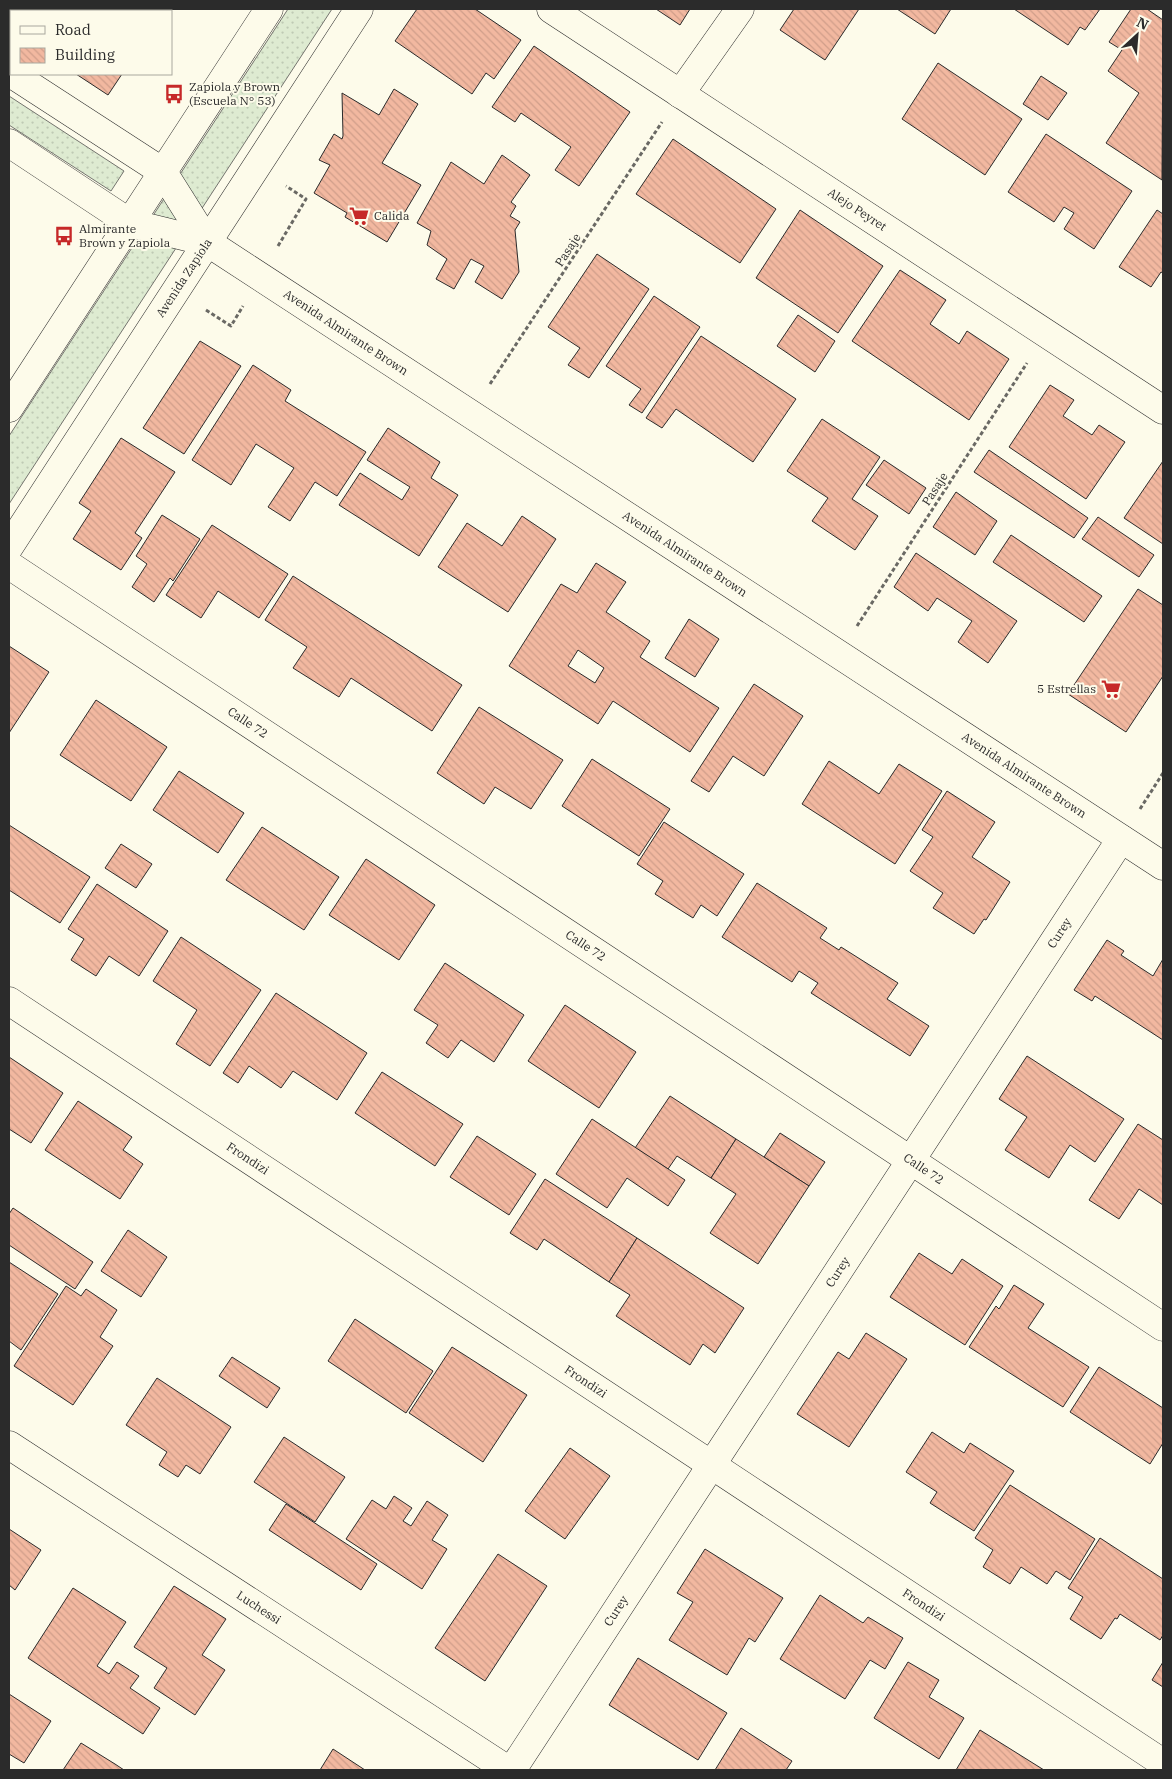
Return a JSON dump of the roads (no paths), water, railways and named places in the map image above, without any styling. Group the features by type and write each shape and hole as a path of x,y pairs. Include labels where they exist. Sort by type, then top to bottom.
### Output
{"street":[{"path":"9,408 269,9"},
{"name":"Avenida Zapiola","path":"9,547 359,9"},
{"name":"Alejo Peyret","path":"551,9 1163,410"},
{"path":"680,94 740,9"},
{"name":"Avenida Almirante Brown","path":"14,75 163,172 207,242"},
{"name":"Avenida Almirante Brown","path":"9,143 130,223 207,242 1163,866"},
{"name":"Calle 72","path":"9,565 1163,1327"},
{"name":"Curey","path":"512,1770 1121,840"},
{"name":"Frondizi","path":"9,1001 1163,1763"},
{"name":"Luchessi","path":"9,1446 508,1770"}],"place":[{"name":"Zapiola y Brown (Escuela N° 53)","path":"174,94"},
{"name":"Calida","path":"359,216"},
{"name":"Almirante Brown y Zapiola","path":"64,236"},
{"name":"5 Estrellas","path":"1111,689"}]}
